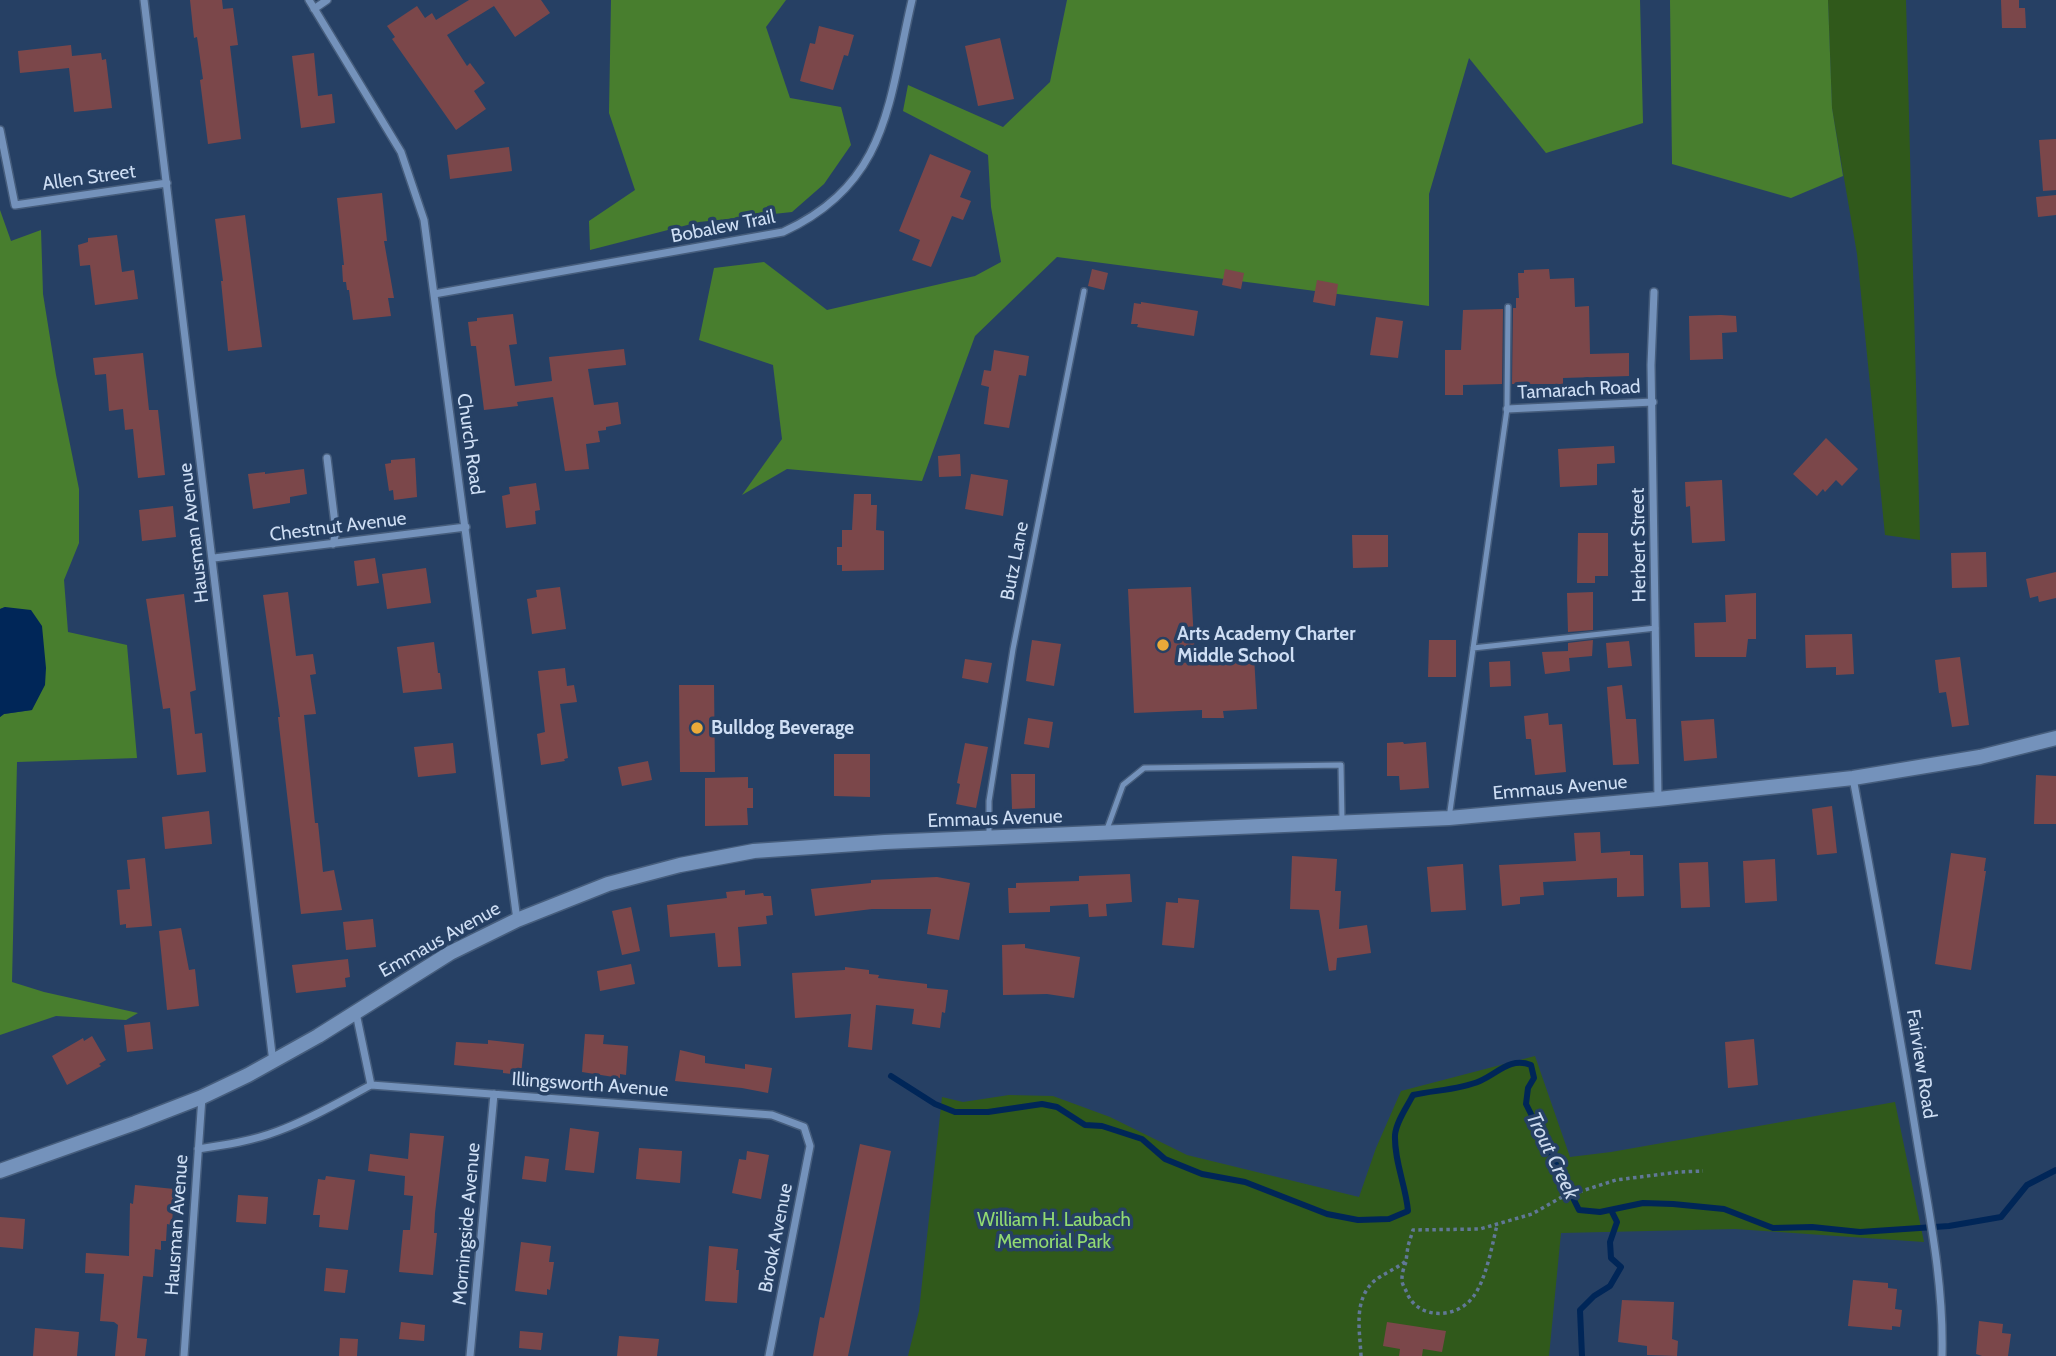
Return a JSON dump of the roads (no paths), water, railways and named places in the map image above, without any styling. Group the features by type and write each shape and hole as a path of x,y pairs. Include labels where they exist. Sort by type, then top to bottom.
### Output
{"main road":[{"name":"Emmaus Avenue","path":"0,1171 202,1097 274,1062 450,953 517,920 608,884 680,865 754,851 1450,818 1658,799 1853,778 1980,757 2056,738"}],"street":[{"name":"Hausman Avenue","path":"144,0 274,1062"},
{"name":"Church Road","path":"309,0 401,152 424,220 517,920"},
{"path":"314,9 327,0"},
{"name":"Bobalew Trail","path":"434,295 783,232 809,220 846,190 869,159 886,111 912,0"},
{"name":"Allen Street","path":"0,130 15,205 167,183"},
{"name":"Herbert Street","path":"1654,292 1651,365 1658,799"},
{"name":"Tamarach Road","path":"1507,409 1653,402"},
{"path":"327,458 336,532 333,544"},
{"name":"Chestnut Avenue","path":"214,558 466,527"},
{"name":"Fairview Road","path":"1853,778 1894,994 1934,1241 1943,1318 1942,1356"},
{"path":"198,1149 237,1143 277,1132 371,1085 355,1012"},
{"name":"Illingsworth Avenue","path":"371,1085 772,1115 804,1127"},
{"name":"Morningside Avenue","path":"470,1356 495,1094"},
{"name":"Hausman Avenue","path":"184,1356 202,1097"},
{"name":"Brook Avenue","path":"769,1356 810,1146 804,1127"}],"lane":[{"name":"Butz Lane","path":"989,838 989,802 1013,649 1084,291"},
{"path":"1450,818 1507,409 1508,307"},
{"path":"1473,648 1656,628"},
{"path":"1106,833 1123,785 1144,768 1341,765 1342,823"}],"water":[{"path":"5,607 31,610 42,626 46,668 45,685 32,710 0,717 0,609"}],"waterway":[{"name":"Trout Creek","path":"891,1076 935,1104 955,1112 988,1112 1042,1104 1057,1107 1085,1125 1102,1126 1142,1139 1165,1159 1202,1174 1245,1182 1327,1214 1358,1220 1389,1219 1408,1211 1396,1154 1395,1135 1413,1095 1472,1084 1517,1063 1531,1065 1534,1078 1528,1088 1526,1104 1579,1210 1600,1212 1643,1203 1673,1204 1724,1209 1773,1228 1812,1227 1860,1232 1949,1226 2001,1217 2027,1185 2056,1170"},
{"path":"1582,1356 1580,1310 1594,1296 1610,1286 1621,1267 1611,1258 1610,1242 1617,1222 1611,1210"}],"place":[{"name":"Arts Academy Charter Middle School","path":"1163,645"},
{"name":"Bulldog Beverage","path":"697,728"}],"park label":[{"name":"William H. Laubach Memorial Park","path":"1054,1231"}]}
